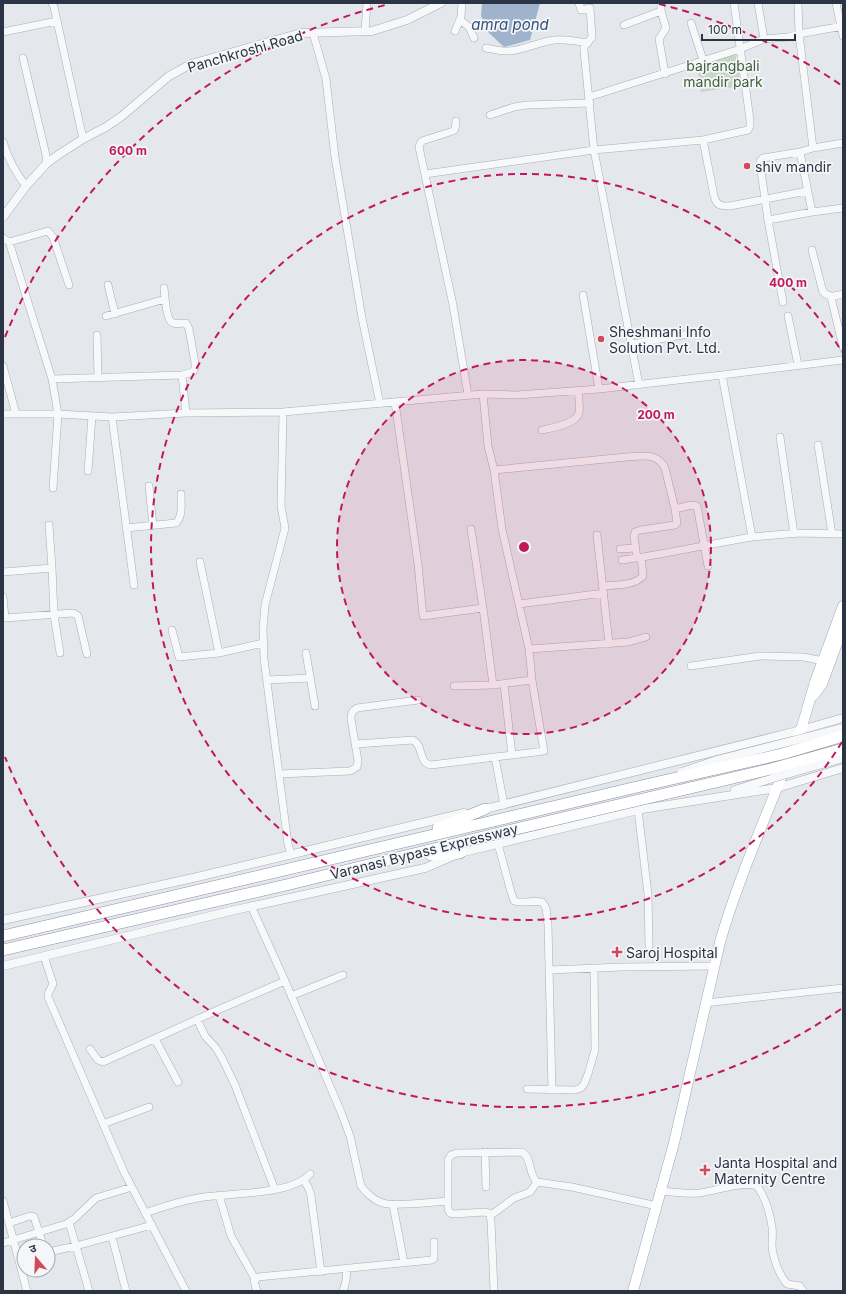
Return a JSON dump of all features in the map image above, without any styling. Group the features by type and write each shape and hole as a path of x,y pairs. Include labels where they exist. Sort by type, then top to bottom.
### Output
{"highway":[{"name":"Varanasi Bypass Expressway","path":"3,936 390,844 782,754 843,736"},
{"name":"Varanasi Bypass Expressway","path":"3,950 401,857 497,839 771,769 843,749"},
{"path":"390,844 448,824 485,809"},
{"path":"401,857 460,853"}],"main road":[{"path":"633,1291 674,1143 705,1003 733,898 775,783 801,730 815,682 843,606"},
{"path":"810,699 822,684 843,627"}],"street":[{"path":"52,3 83,139"},
{"path":"365,31 367,3"},
{"name":"Panchkroshi Road","path":"3,217 26,186 47,163 83,139 117,120 169,76 191,64 301,33 372,31 407,20 426,7 441,3"},
{"path":"454,31 460,20 462,3"},
{"path":"579,3 581,10 590,8 592,37 584,47 584,51 594,150 639,385"},
{"path":"662,3 661,12 666,28 660,36 659,44 665,74"},
{"path":"425,174 594,150 703,140 748,130 750,126 734,3"},
{"path":"758,3 764,39"},
{"path":"798,3 799,34 813,148"},
{"path":"836,3 843,36"},
{"path":"624,25 661,12"},
{"path":"460,20 469,27 474,38"},
{"path":"3,32 57,21"},
{"path":"691,23 703,60"},
{"path":"490,115 514,107 526,105 589,100 703,60 740,49 764,39 788,37 842,26"},
{"path":"313,33 326,79 335,157 362,318 380,404"},
{"path":"486,48 505,51 514,50 553,40 588,43"},
{"path":"23,58 47,163"},
{"path":"456,121 455,129 453,131 422,141 420,144 453,305 468,395"},
{"path":"703,140 714,196 717,204 721,206 730,206 807,191"},
{"path":"3,142 6,160 26,186"},
{"path":"783,302 768,220 760,161 763,158 843,143"},
{"path":"800,152 812,212"},
{"path":"768,220 843,208"},
{"path":"52,488 58,414 52,379 6,240 41,232 50,232 69,285"},
{"path":"812,250 823,292 827,296 831,297 843,294"},
{"path":"108,285 115,314"},
{"path":"52,379 182,375 190,373 195,368 189,329 186,323 174,324 171,322 168,315 164,288"},
{"path":"583,295 599,389"},
{"path":"831,297 843,347"},
{"path":"106,316 165,300"},
{"path":"788,316 798,365"},
{"path":"632,344 688,334"},
{"path":"97,335 98,377"},
{"path":"3,414 58,414 112,417 186,413 284,412 468,395 517,395 578,391 843,360"},
{"path":"3,366 16,414"},
{"path":"182,375 186,413"},
{"path":"722,375 752,537"},
{"path":"542,430 576,419 579,409 578,391"},
{"path":"356,744 413,740 419,744 426,765 431,766 544,751 532,680 529,649 502,529 494,470 488,446 483,394"},
{"path":"395,402 418,564 423,616 483,608"},
{"path":"284,412 281,506 285,528 265,605 263,643 288,844 291,855"},
{"path":"88,471 92,416"},
{"path":"112,417 134,584"},
{"path":"780,437 794,534"},
{"path":"818,445 832,534"},
{"path":"494,470 626,457 647,456 658,458 665,468 675,509 677,523 635,532 635,548 639,557 643,576 640,580 634,583 519,604"},
{"path":"149,486 153,526"},
{"path":"126,528 176,523 179,520 181,494"},
{"path":"675,509 691,505 697,506 708,566"},
{"path":"49,525 54,615 60,653"},
{"path":"471,529 493,685"},
{"path":"622,560 752,537 794,534 843,534"},
{"path":"597,535 610,644"},
{"path":"620,550 635,548"},
{"path":"200,562 219,653"},
{"path":"3,572 52,568"},
{"path":"3,597 4,618 73,613 78,616 87,654"},
{"path":"172,630 179,657 219,653 263,643"},
{"path":"529,649 610,644 646,638"},
{"path":"306,653 315,706"},
{"path":"692,666 760,656 804,657 823,661"},
{"path":"267,680 310,678"},
{"path":"454,686 493,685 532,680"},
{"path":"504,684 512,755"},
{"path":"279,774 344,771 354,769 357,767 358,761 351,719 353,710 357,708 418,700"},
{"path":"3,920 291,855 423,822 504,805 843,718"},
{"path":"641,786 714,761 843,728"},
{"path":"495,757 504,805"},
{"path":"775,783 843,758"},
{"path":"3,966 251,906 425,868 497,839 638,810 702,799 843,768"},
{"path":"638,810 648,894 649,946"},
{"path":"497,839 510,892 514,901 542,902 546,908 548,925 552,1090"},
{"path":"251,906 341,1112 350,1136 361,1186 365,1192 382,1203 393,1205 448,1201"},
{"path":"44,956 53,984 48,997 132,1187 186,1291"},
{"path":"549,970 622,967 714,966"},
{"path":"528,1089 579,1090 582,1088 595,1050 594,969"},
{"path":"291,996 343,975"},
{"path":"90,1049 98,1060 103,1062 285,981"},
{"path":"705,1003 843,988"},
{"path":"197,1019 205,1036 216,1048 222,1058 235,1085 275,1190"},
{"path":"154,1039 178,1082"},
{"path":"103,1124 149,1107"},
{"path":"494,1291 489,1213 452,1214 448,1210 448,1157 458,1152 516,1151 524,1153 528,1160 532,1176 537,1182 572,1187 657,1206"},
{"path":"485,1152 486,1187"},
{"path":"146,1213 188,1200 219,1195 275,1190 304,1180 310,1174"},
{"path":"304,1180 311,1196 321,1272"},
{"path":"490,1216 514,1198 530,1192 537,1182"},
{"path":"661,1191 698,1193 748,1185 757,1186 760,1190 771,1221 772,1247 780,1273 786,1284 800,1286 803,1291"},
{"path":"3,1243 69,1222 96,1198 132,1187"},
{"path":"219,1195 232,1236 255,1279 257,1291"},
{"path":"3,1201 27,1291"},
{"path":"393,1205 404,1263"},
{"path":"9,1223 32,1216 35,1220 41,1238"},
{"path":"69,1222 88,1291"},
{"path":"56,1250 112,1237 152,1225"},
{"path":"112,1237 126,1291"},
{"path":"255,1279 432,1260 434,1258 434,1242"},
{"path":"343,1291 346,1281 347,1268"}],"green space":[{"name":"bajrangbali mandir park","path":"735,52 741,86 701,92 697,64"}],"water":[{"name":"amra pond","path":"482,3 540,3 530,40 504,47 489,33 481,16"}],"place":[{"name":"shiv mandir","path":"747,166"},
{"name":"Sheshmani Info Solution Pvt. Ltd.","path":"601,339"},
{"name":"Saroj Hospital","path":"617,952"},
{"name":"Janta Hospital and Maternity Centre","path":"705,1170"}]}
